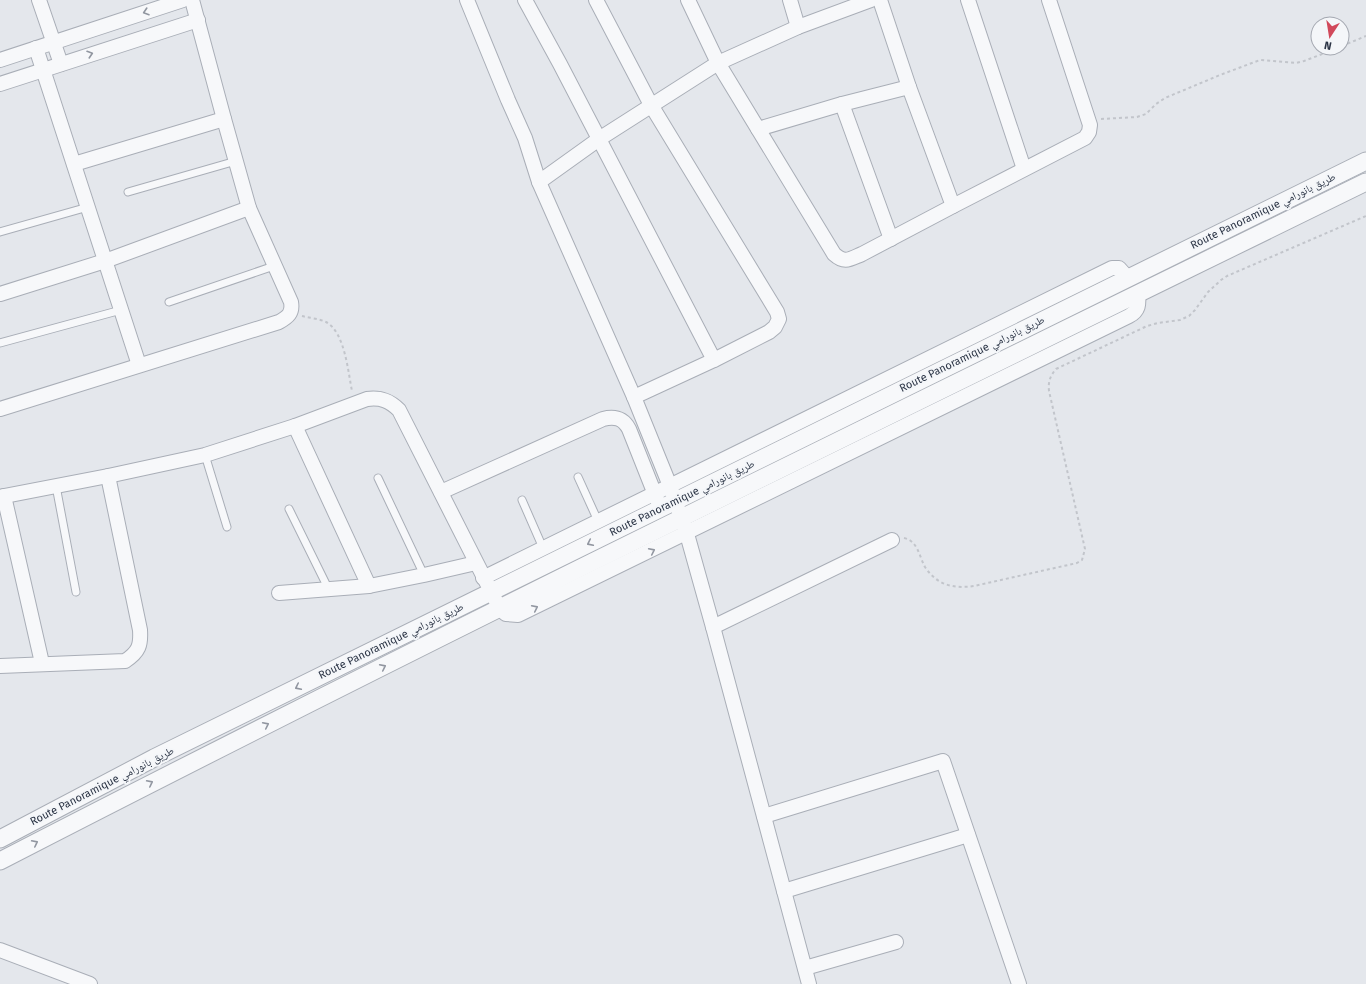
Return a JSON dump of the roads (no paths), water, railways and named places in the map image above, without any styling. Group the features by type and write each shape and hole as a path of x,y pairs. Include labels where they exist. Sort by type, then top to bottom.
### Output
{"street":[{"path":"39,0 52,42 61,64"},
{"path":"0,60 183,0"},
{"path":"0,409 279,322 290,314 292,308 291,302 250,208 192,0"},
{"path":"526,0 714,360"},
{"path":"596,0 651,106 778,315 779,319 775,327 769,332 714,360 634,397"},
{"path":"688,0 718,63 834,254 842,260 849,260 862,254 1085,138 1089,132 1090,125 1049,0"},
{"path":"790,0 798,27"},
{"path":"539,182 599,139 718,63 798,27 871,0"},
{"path":"880,0 909,87 953,206"},
{"path":"968,0 1024,169"},
{"path":"472,2 508,100 526,138 539,182 634,397 665,497 714,627 809,984"},
{"path":"0,84 198,20"},
{"path":"36,48 139,365"},
{"path":"758,129 842,104 909,87"},
{"path":"842,104 891,239"},
{"path":"74,164 224,119"},
{"name":"Route Panoramique طريق بانورامي","path":"0,839 487,585 665,497 1128,278 1366,161"},
{"name":"Route Panoramique طريق بانورامي","path":"0,861 163,777 500,609 677,530 1138,294 1366,182"},
{"path":"0,294 105,261 250,208"},
{"path":"1160,262 1168,279"},
{"path":"42,664 2,496 108,476 205,455 295,426 367,399 375,398 385,400 393,404 399,410 500,609"},
{"path":"441,492 603,419 611,417 618,418 625,422 665,497"},
{"path":"295,426 369,586"},
{"path":"0,666 125,661 134,656 139,648 140,630 108,476"},
{"path":"487,585 543,548 598,521 665,497"},
{"path":"714,627 892,540"},
{"path":"279,593 369,586 424,576 476,563"},
{"path":"764,816 943,761 1019,984"},
{"path":"784,891 968,835"},
{"path":"805,968 896,942"},
{"path":"0,950 90,984"}],"lane":[{"path":"128,192 236,161"},
{"path":"0,232 88,207"},
{"path":"169,302 274,266"},
{"path":"0,343 121,310"},
{"path":"205,455 227,527"},
{"path":"578,477 598,521"},
{"path":"378,478 424,576"},
{"path":"56,486 76,592"},
{"path":"522,500 543,548"},
{"path":"289,508 329,590"}]}
